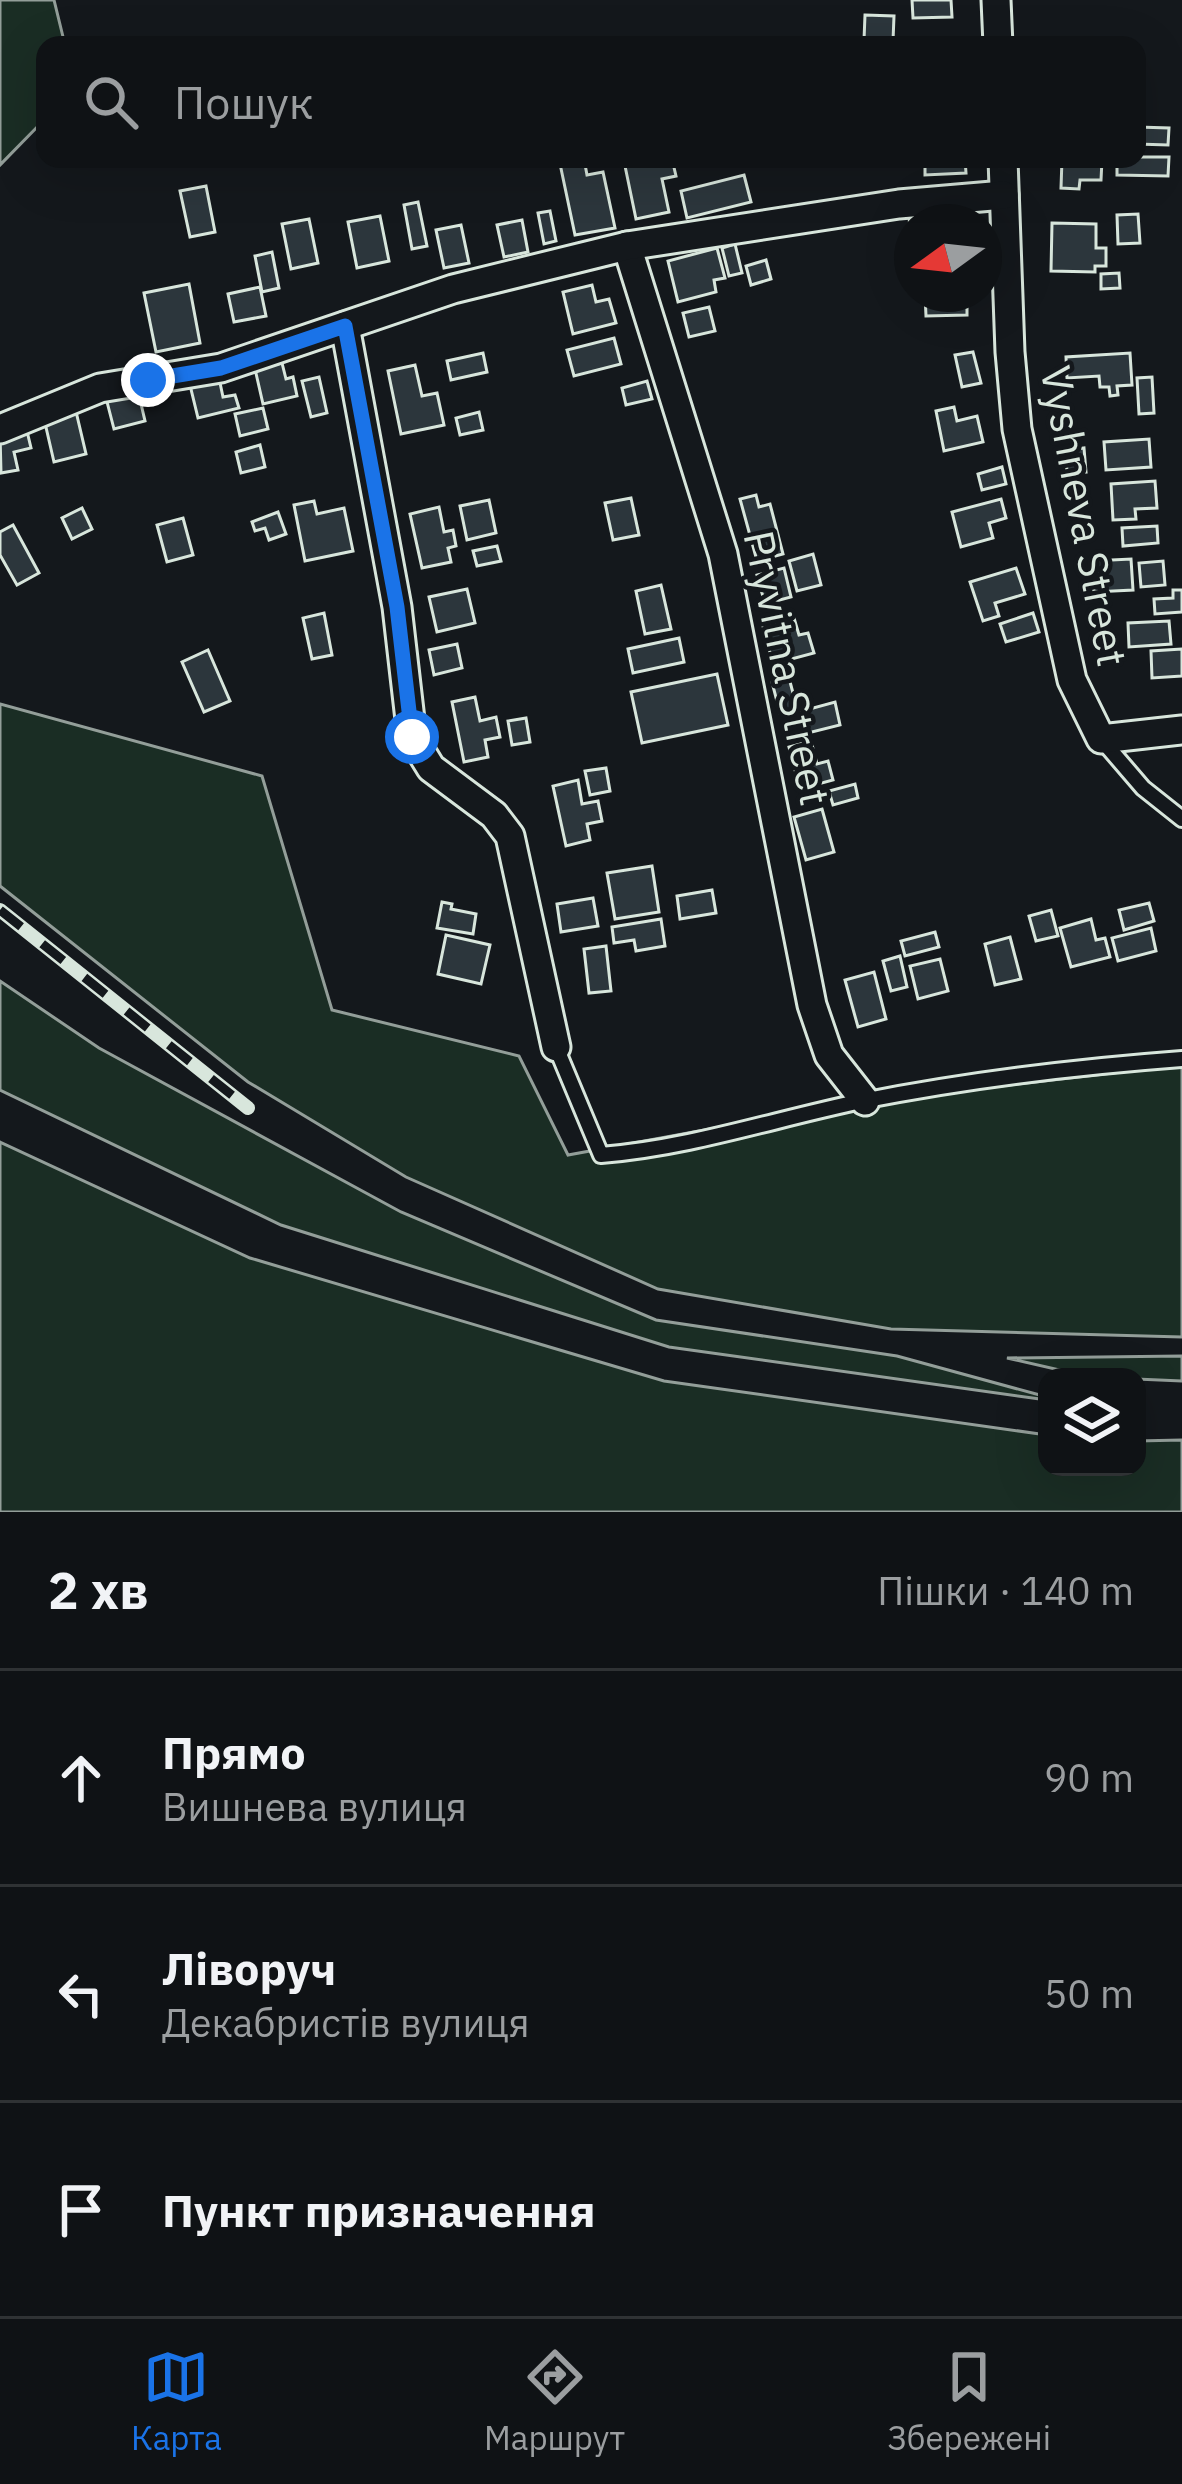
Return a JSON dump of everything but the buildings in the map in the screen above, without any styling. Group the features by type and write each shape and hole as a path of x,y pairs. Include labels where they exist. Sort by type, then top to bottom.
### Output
{"street":[{"path":"996,0 998,36"},
{"name":"Vyshneva Street","path":"1003,168 1017,429 1072,680 1101,739"},
{"path":"0,429 100,388 198,374 453,289 627,247 899,204 1004,195"},
{"name":"Pryvitna Street","path":"627,247 723,554 812,1005 829,1055 865,1101"},
{"path":"345,326 397,607 412,737 431,768 494,815 510,836 556,1047"},
{"path":"1101,739 1182,730"}],"lane":[{"path":"1101,739 1143,788 1182,819"},
{"path":"556,1047 601,1155 687,1144 865,1101 1034,1072 1182,1059"}],"green space":[{"path":"0,0 54,0 63,36 36,36 36,128 0,165"},
{"path":"0,704 262,776 332,1010 519,1056 568,1155 845,1104 1182,1065 1182,1337 891,1329 658,1289 406,1177 248,1082 0,886"},
{"path":"0,981 99,1048 401,1212 656,1320 897,1356 1038,1395 1038,1399 669,1347 281,1225 0,1090"},
{"path":"0,1142 250,1258 664,1381 1038,1434 1038,1476 1146,1476 1146,1441 1182,1440 1182,1512 0,1512"},
{"path":"1182,1356 1182,1381 1146,1379 1146,1368 1051,1368 1007,1358"}],"railway":[{"path":"0,910 248,1108"}],"route":[{"path":"148,380 221,368 345,326 397,607 406,717 412,737"}]}
